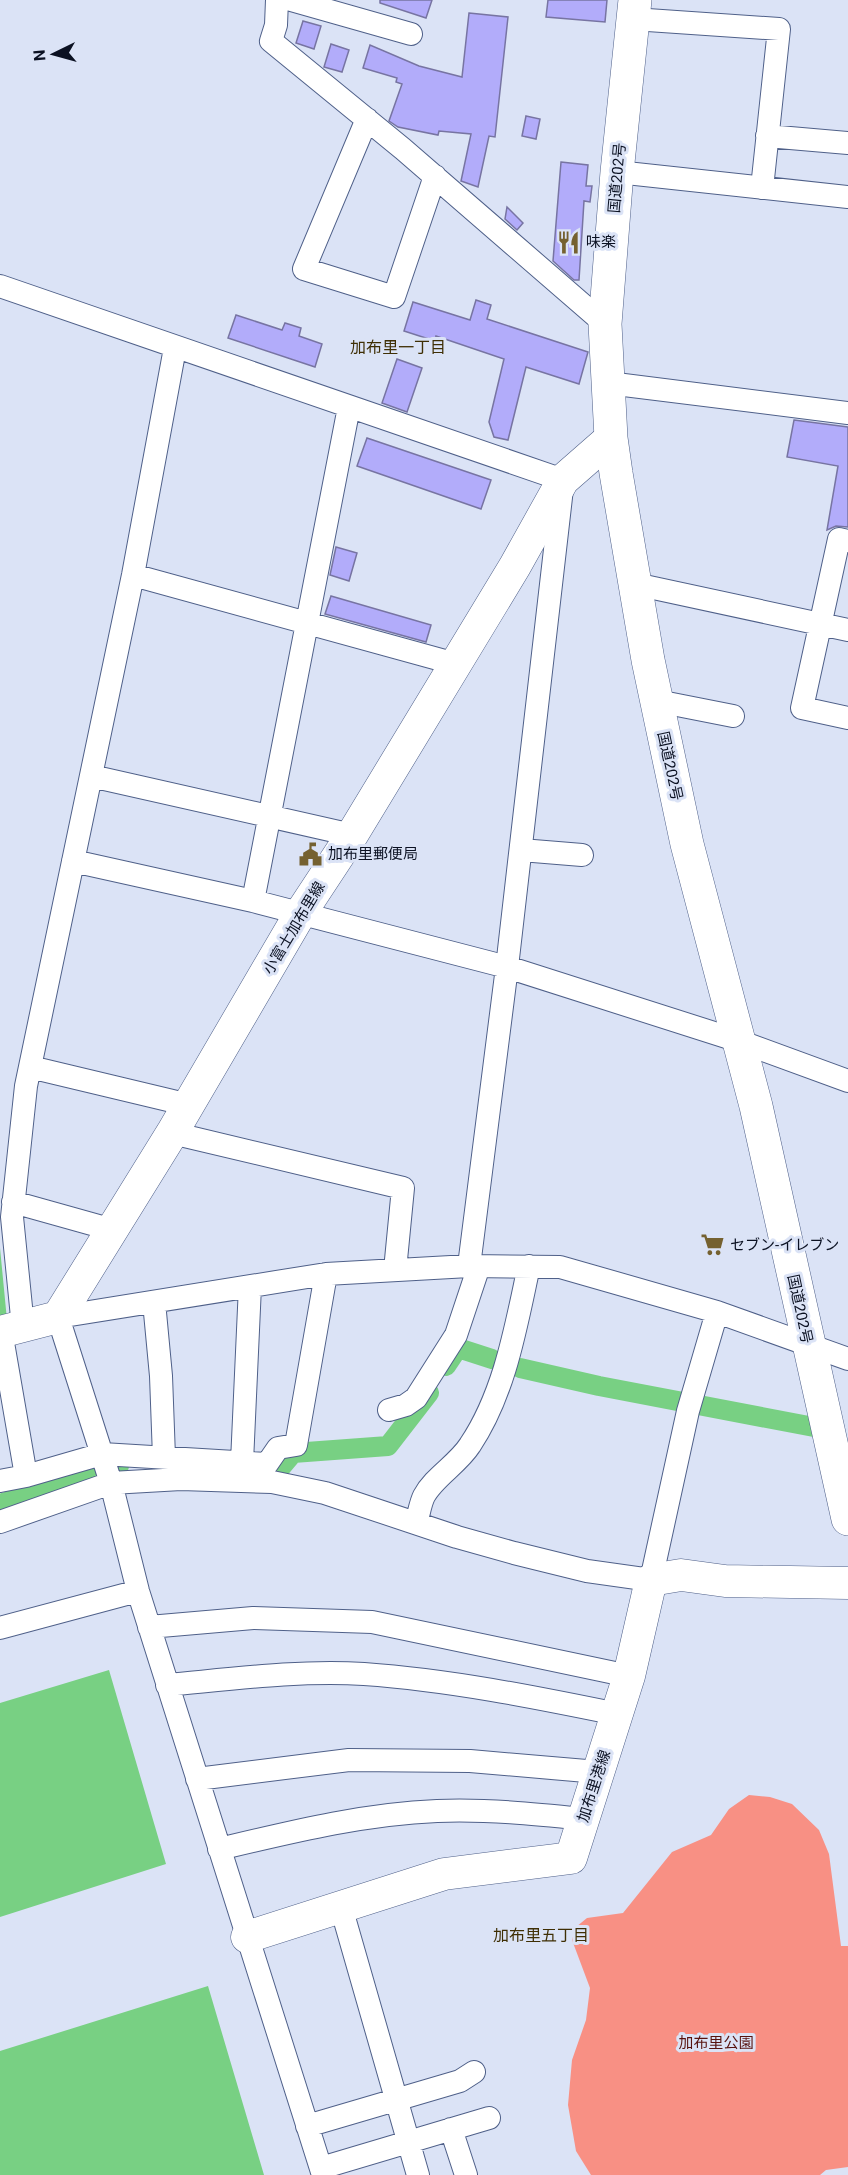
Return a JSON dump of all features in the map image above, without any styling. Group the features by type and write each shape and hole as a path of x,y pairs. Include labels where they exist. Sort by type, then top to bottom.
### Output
{"highway":[{"name":"国道202号","path":"634,9 617,172 605,324 611,438 635,584 687,844 756,1106 848,1519"}],"main road":[{"name":"小富士加布里線","path":"58,1317 172,1134 300,914 352,835 456,664 563,480 611,438"},
{"path":"8,1330 58,1317"},
{"path":"651,1580 681,1575 724,1581 848,1582"},
{"name":"加布里港線","path":"247,1937 444,1874 571,1858 629,1676 651,1580"}],"street":[{"path":"277,0 276,25 271,41 435,176 605,324"},
{"path":"291,0 411,34"},
{"path":"634,9 779,29 762,188"},
{"path":"367,120 304,269 394,297 435,176"},
{"path":"767,136 848,143"},
{"path":"617,172 848,197"},
{"path":"0,286 174,355 347,415 563,480 474,1266 456,1335 416,1398 406,1405 389,1410"},
{"path":"26,1476 8,1330 13,1202 30,1067 133,575 174,355"},
{"path":"608,383 848,413"},
{"path":"253,901 347,415"},
{"path":"848,541 839,539 802,708 848,718"},
{"path":"133,575 456,664"},
{"path":"635,584 848,630"},
{"path":"657,701 733,716"},
{"path":"91,776 352,835"},
{"path":"521,850 582,855"},
{"path":"73,861 253,901 507,967 739,1041 848,1081"},
{"path":"30,1067 189,1105"},
{"path":"172,1134 403,1188 394,1270"},
{"path":"13,1202 114,1230"},
{"path":"489,2118 408,2141 322,2172 149,1627 111,1483 58,1317 326,1274 474,1266 560,1267 717,1312 808,1344 847,1354"},
{"path":"416,1523 423,1498 429,1488 470,1445 487,1413 512,1346 529,1266"},
{"path":"0,1481 26,1476 102,1454 267,1464 278,1448 296,1444 326,1274"},
{"path":"243,1462 250,1286"},
{"path":"154,1302 161,1376 164,1457"},
{"path":"0,1522 111,1483 181,1479 273,1482 325,1493 457,1537 545,1560 587,1570 651,1580 690,1405 717,1312"},
{"path":"0,1628 138,1591"},
{"path":"149,1627 253,1618 372,1622 629,1676"},
{"path":"167,1685 284,1675 362,1674 527,1696 617,1714"},
{"path":"197,1779 349,1760 470,1761 598,1772"},
{"path":"219,1849 325,1824 436,1811 506,1812 584,1819"},
{"path":"341,1906 418,2175"},
{"path":"307,2126 460,2081 474,2072"},
{"path":"451,2129 466,2175"}],"green space":[{"name":"加布里公園","path":"749,1795 770,1797 792,1804 819,1830 829,1854 841,1946 848,1946 848,2167 826,2170 820,2175 591,2175 576,2151 568,2105 572,2060 586,2020 590,1988 572,1940 576,1927 587,1918 623,1913 672,1852 711,1835 729,1809"}],"shaded area":[{"path":"0,1248 7,1320 0,1321"},
{"path":"109,1670 166,1864 0,1917 0,1703"},
{"path":"208,1986 264,2175 0,2175 0,2051"}],"building":[{"path":"380,0 432,0 426,18 380,3"},
{"path":"548,0 607,0 605,22 546,17"},
{"path":"469,13 508,17 495,137 489,136 478,187 461,181 471,134 439,131 438,135 398,127 389,121 402,84 396,82 397,78 363,68 370,45 419,66 462,77"},
{"path":"303,21 321,26 314,49 296,43"},
{"path":"331,44 349,50 342,72 324,67"},
{"path":"526,116 540,119 536,139 522,136"},
{"path":"561,162 588,165 586,186 592,186 590,202 584,201 579,280 574,280 553,261"},
{"path":"507,207 523,223 517,230 505,219"},
{"path":"476,300 491,305 487,319 588,352 579,384 526,367 508,440 494,437 489,422 504,359 436,336 435,341 404,331 413,302 470,320"},
{"path":"236,315 282,330 285,323 301,328 299,336 322,344 315,367 228,338"},
{"path":"397,359 422,368 407,412 382,403"},
{"path":"794,420 848,427 848,527 836,526 827,530 838,466 787,457"},
{"path":"367,438 491,480 481,509 357,466"},
{"path":"336,547 357,553 349,581 330,575"},
{"path":"331,596 431,625 426,642 325,614"}],"waterway":[{"path":"446,1366 458,1348 492,1359"},
{"path":"520,1368 599,1386 814,1427"},
{"path":"251,1471 277,1472 293,1453 388,1446 429,1393"},
{"path":"0,1504 119,1466"}],"place":[{"name":"味楽","path":"568,242"},
{"name":"加布里郵便局","path":"310,854"},
{"name":"セブン-イレブン","path":"712,1245"}],"district":[{"name":"加布里一丁目","path":"398,347"},
{"name":"加布里五丁目","path":"541,1935"}]}
